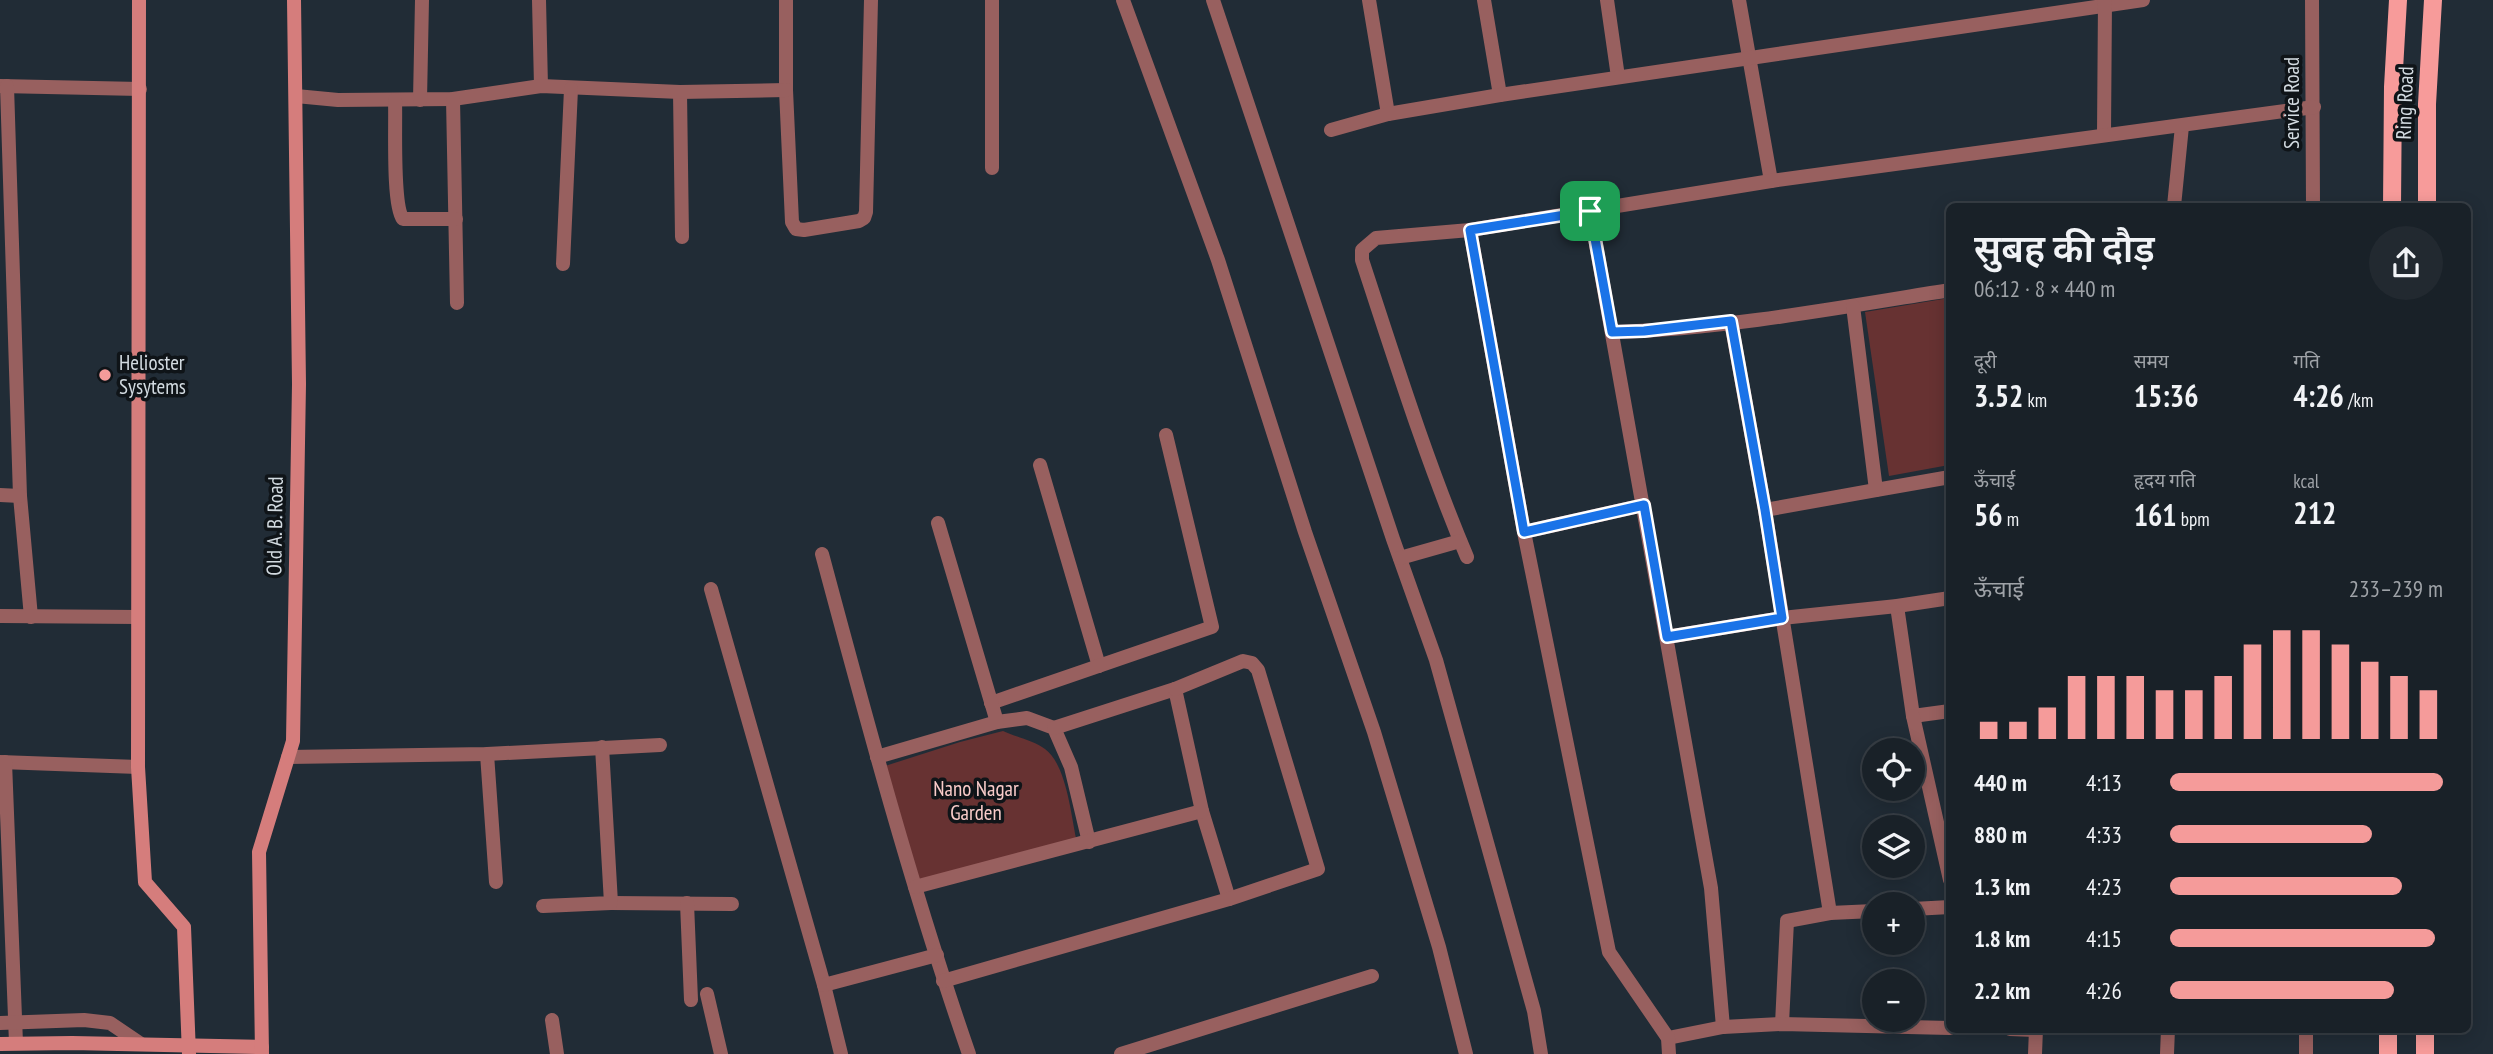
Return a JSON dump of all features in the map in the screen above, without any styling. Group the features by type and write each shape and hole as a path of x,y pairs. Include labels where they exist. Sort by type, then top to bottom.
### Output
{"main road":[{"path":"139,0 138,767 145,882 184,927 189,1050"},
{"name":"Old A. B. Road","path":"262,1051 259,852 293,741 299,384 295,0"},
{"name":"Ring Road","path":"2392,203 2393,87 2398,0"},
{"name":"Ring Road","path":"2427,203 2427,104 2433,0"},
{"path":"2388,1033 2388,1054"},
{"path":"2425,1033 2425,1054"},
{"path":"0,1044 141,1044 189,1050 262,1051"}],"street":[{"path":"420,100 422,0"},
{"path":"539,0 541,86"},
{"path":"786,0 786,90 792,222 796,229 804,230 859,221 864,218 866,212 871,0"},
{"path":"992,0 992,168"},
{"path":"1123,0 1218,260 1305,532 1374,732 1439,947 1466,1054"},
{"path":"1213,0 1436,660 1534,1011 1541,1054"},
{"path":"1369,0 1388,114"},
{"path":"1484,0 1500,95"},
{"path":"1607,0 1618,78"},
{"path":"1739,0 1771,181"},
{"path":"1331,130 1388,114 1500,95 2104,3 2143,0"},
{"name":"Service Road","path":"2312,0 2313,203"},
{"path":"2104,3 2104,134"},
{"path":"31,617 20,496 3,86 140,89"},
{"path":"296,96 338,100 453,99 541,86 680,92 786,90"},
{"path":"564,264 571,89"},
{"path":"680,92 682,237"},
{"path":"453,99 457,303"},
{"path":"395,100 400,214 403,219 456,219"},
{"path":"1468,557 1443,500 1413,417 1362,260 1364,246 1376,238 1470,230 1771,181 2314,107"},
{"path":"2174,203 2182,126"},
{"path":"1590,211 1710,888 1723,1027"},
{"path":"1470,230 1524,532 1609,952 1668,1038 1669,1054"},
{"path":"1612,332 1644,331 1853,306 1946,291"},
{"path":"1853,306 1877,490"},
{"path":"1731,321 1765,510 1830,913"},
{"path":"991,702 1213,627 1166,435"},
{"path":"1040,465 1099,666"},
{"path":"1765,510 1946,478"},
{"path":"0,495 20,496"},
{"path":"1524,532 1644,505"},
{"path":"938,523 997,722"},
{"path":"1400,558 1461,541"},
{"path":"822,554 915,887 943,981 969,1054"},
{"path":"711,589 824,985 841,1054"},
{"path":"1667,637 1782,618 1946,599"},
{"path":"1897,606 1913,716 1946,862"},
{"path":"0,617 138,617"},
{"path":"877,757 997,722 1027,718 1054,728 1175,689 1243,661 1252,663 1258,670 1318,869 1229,899 943,981"},
{"path":"1175,689 1202,811 1229,899"},
{"path":"1913,716 1946,712"},
{"path":"1054,728 1071,767 1089,842"},
{"path":"288,757 487,754 660,745"},
{"path":"602,747 611,903"},
{"path":"487,754 496,882"},
{"path":"16,1043 8,1023 3,762 138,767"},
{"path":"915,887 1202,811"},
{"path":"543,906 611,903 732,904"},
{"path":"687,903 691,1000"},
{"path":"1925,908 1946,907"},
{"path":"1782,1024 1787,921 1830,913 1862,912"},
{"path":"824,985 937,955"},
{"path":"1121,1054 1372,976"},
{"path":"707,994 721,1054"},
{"path":"8,1023 84,1020 110,1023 141,1044"},
{"path":"552,1020 557,1054"},
{"path":"1668,1038 1723,1027 1782,1024 1946,1028"},
{"path":"2035,1054 2036,1033"},
{"path":"2167,1054 2168,1033"},
{"path":"2306,1033 2306,1054"}],"green space":[{"path":"1946,298 1946,466 1889,476 1865,312"},
{"name":"Nano Nagar Garden","path":"1003,731 1041,746 1052,756 1063,777 1076,838 919,880 885,766"}],"place":[{"name":"Helioster Sysytems","path":"105,375"}],"route":[{"path":"1590,211 1612,332 1731,321 1782,618 1667,637 1644,505 1524,532 1470,230 1590,211"}]}
